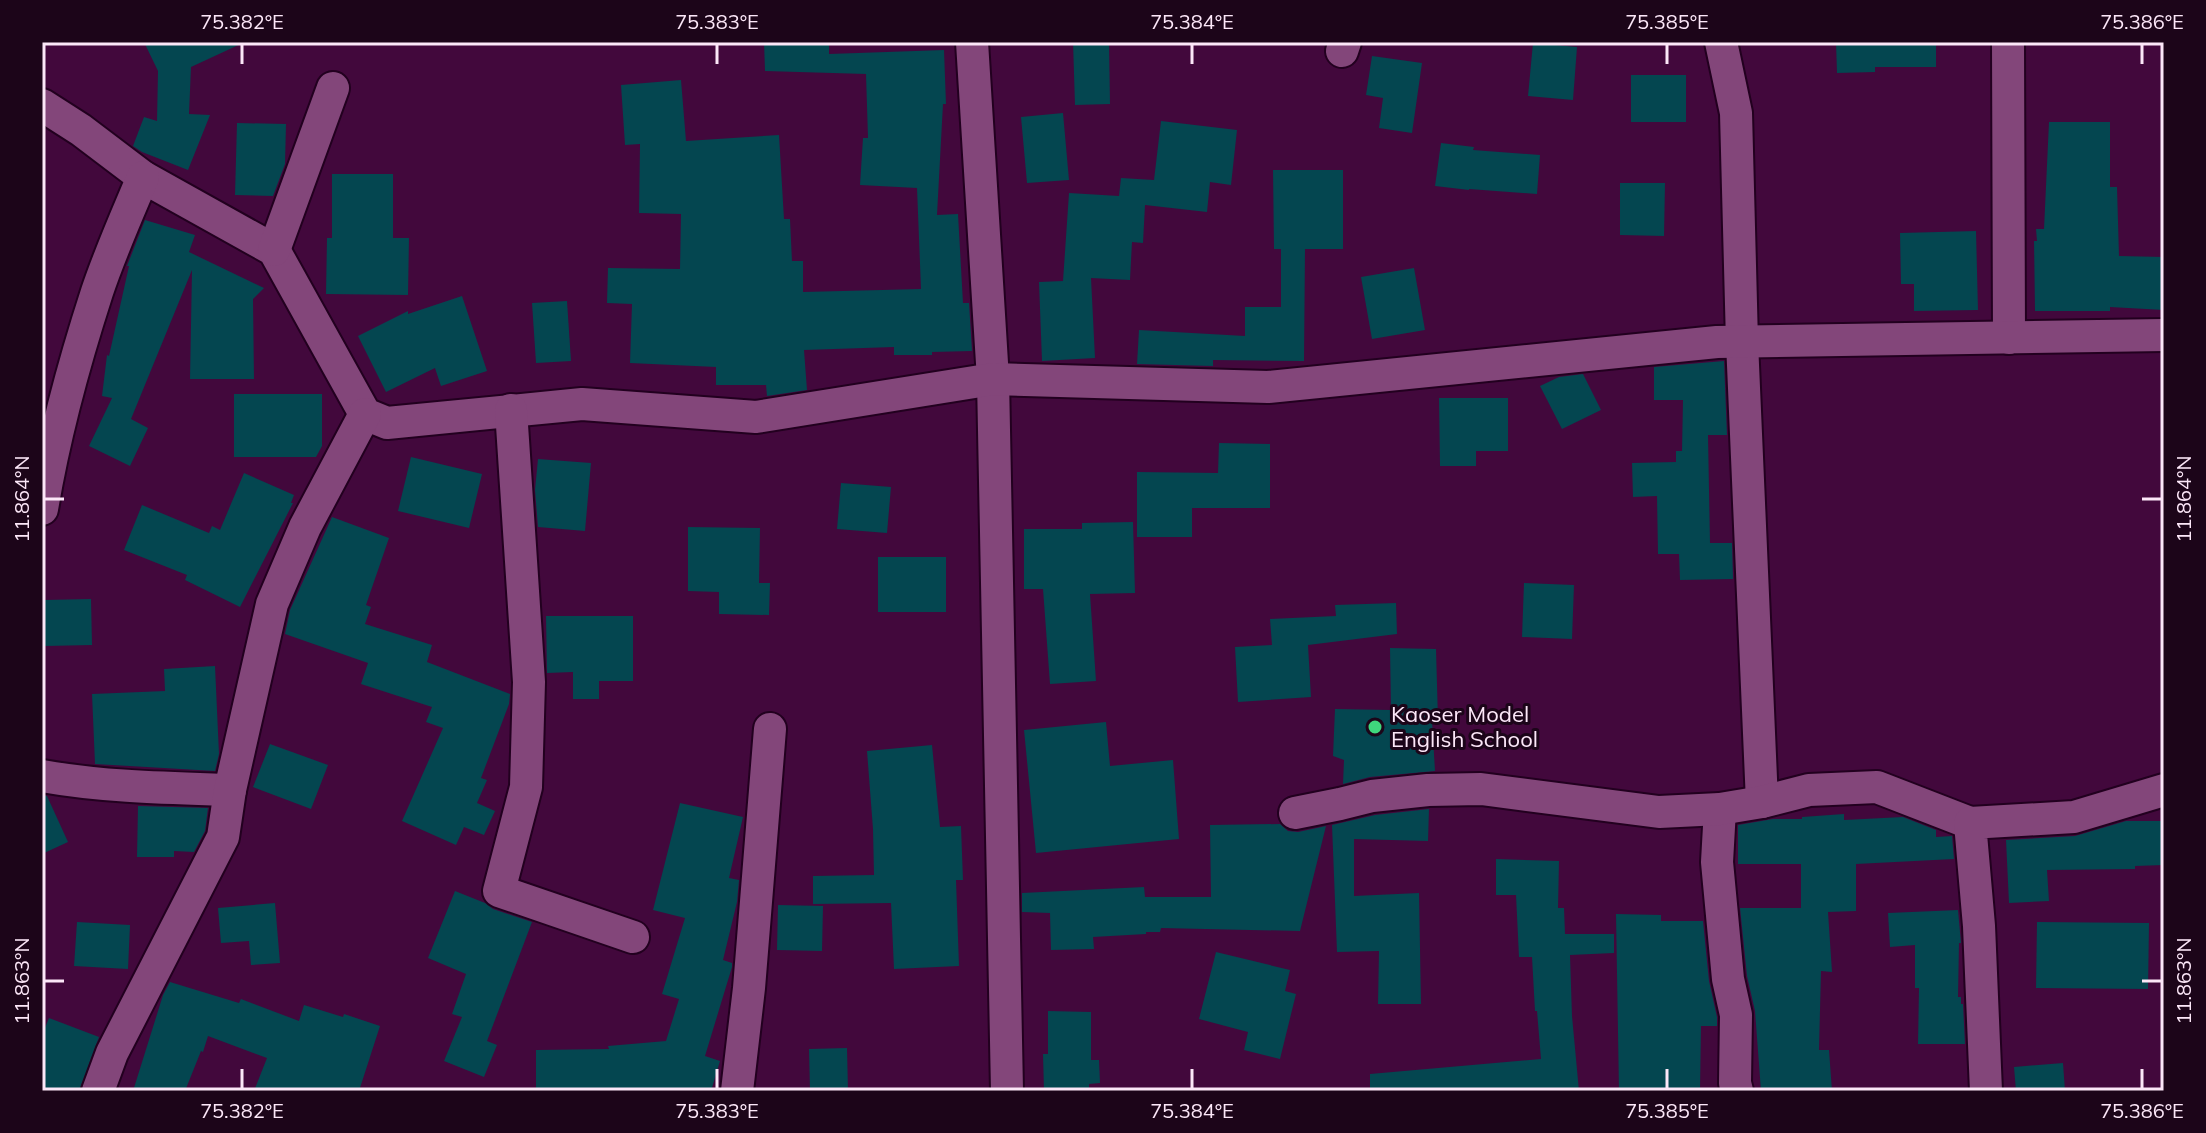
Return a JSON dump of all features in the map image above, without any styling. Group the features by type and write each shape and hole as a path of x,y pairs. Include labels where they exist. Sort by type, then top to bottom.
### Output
{"street":[{"path":"972,42 993,379 1007,1091"},
{"path":"1721,42 1736,113 1742,342 1762,802"},
{"path":"2008,42 2009,338"},
{"path":"274,250 333,88"},
{"path":"42,105 143,177 274,250 365,414 387,423 582,404 756,417 993,379 1268,387 1702,344 2164,335"},
{"path":"42,509 66,399 97,291 143,177"},
{"path":"511,410 529,682 526,787 499,891 633,937"},
{"path":"98,1091 112,1053 223,837 230,790 272,604 305,527 365,414"},
{"path":"737,1091 749,988 770,729"},
{"path":"42,776 119,787 230,790"},
{"path":"1295,813 1372,796 1428,790 1481,789 1659,812 1720,809 1809,790 1877,787 1970,823 2074,817 2164,790"},
{"path":"1720,809 1717,862 1728,979 1736,1015 1737,1091"},
{"path":"1970,823 1979,926 1986,1091"}],"building":[{"path":"144,42 245,42 191,67 189,114 210,115 188,170 133,146 144,117 157,121 158,71"},
{"path":"764,42 829,42 829,54 944,50 946,104 943,104 937,215 958,214 963,303 969,303 972,351 894,355 894,347 804,350 807,390 767,396 766,385 716,385 716,367 630,363 632,304 607,303 608,268 680,269 681,214 639,213 640,144 625,145 621,85 681,80 686,141 779,135 784,219 790,219 792,261 803,261 803,292 921,289 917,188 860,185 863,138 868,138 866,74 765,71"},
{"path":"1073,42 1109,42 1110,104 1075,105"},
{"path":"1836,42 1936,42 1936,67 1875,67 1875,72 1837,73"},
{"path":"1533,43 1577,47 1573,100 1528,96"},
{"path":"1372,56 1422,63 1412,133 1379,128 1383,98 1366,95"},
{"path":"1631,75 1686,75 1686,122 1631,122"},
{"path":"1063,113 1069,180 1027,183 1021,117"},
{"path":"1161,121 1237,130 1231,185 1210,182 1207,212 1145,205 1143,243 1132,242 1130,280 1091,278 1095,358 1042,361 1039,282 1063,281 1069,193 1119,196 1121,178 1154,180"},
{"path":"2049,122 2110,122 2110,187 2117,187 2119,256 2164,257 2164,310 2110,307 2110,311 2035,311 2034,241 2037,241 2036,229 2044,229"},
{"path":"237,123 286,124 285,164 273,196 235,195"},
{"path":"1441,143 1474,147 1473,150 1540,155 1537,194 1435,186"},
{"path":"1273,170 1343,170 1343,249 1305,249 1304,361 1213,360 1213,366 1137,364 1139,330 1245,336 1245,307 1281,307 1281,249 1274,249"},
{"path":"332,174 393,174 393,238 409,238 408,295 326,294 327,238 332,238"},
{"path":"1620,183 1665,183 1664,236 1620,235"},
{"path":"145,220 195,235 189,252 264,288 253,299 254,379 190,379 192,270 131,419 148,428 130,466 89,446 112,398 102,396 107,355 127,266"},
{"path":"1976,231 1978,310 1914,311 1914,284 1901,284 1900,233"},
{"path":"1414,268 1425,330 1372,339 1361,277"},
{"path":"462,296 487,371 441,386 435,368 386,392 358,336 408,311 408,314"},
{"path":"567,301 571,361 536,363 532,303"},
{"path":"1724,361 1727,435 1708,435 1710,543 1732,543 1733,579 1680,580 1679,554 1658,554 1657,496 1633,497 1632,463 1676,462 1676,451 1682,451 1683,400 1654,400 1654,367"},
{"path":"1583,374 1601,410 1562,429 1540,386 1559,377"},
{"path":"234,394 322,394 322,446 316,457 234,457"},
{"path":"1439,398 1508,398 1508,451 1476,451 1476,466 1440,466"},
{"path":"1219,443 1270,444 1270,508 1192,508 1192,537 1137,537 1137,472 1218,473"},
{"path":"411,457 482,474 469,528 398,511"},
{"path":"538,459 591,463 585,531 538,527 535,490"},
{"path":"244,473 294,495 293,503 240,607 185,580 187,575 124,550 142,505 209,533 212,526 220,530"},
{"path":"841,483 891,487 887,533 837,529"},
{"path":"332,517 389,538 366,605 371,607 365,624 432,645 427,662 510,694 481,778 487,780 477,803 495,811 484,835 464,827 456,845 402,821 443,728 426,722 432,707 361,684 368,663 285,634 290,610"},
{"path":"1133,522 1135,593 1090,594 1096,681 1050,684 1043,589 1024,589 1024,529 1082,529 1082,523"},
{"path":"688,527 760,528 759,583 770,583 769,615 719,614 719,592 688,591"},
{"path":"878,557 946,557 946,612 878,612"},
{"path":"1524,583 1574,585 1572,639 1522,637"},
{"path":"91,599 92,645 45,646 44,600"},
{"path":"1396,603 1397,634 1308,645 1311,697 1238,702 1235,647 1272,645 1270,619 1336,616 1335,605"},
{"path":"546,616 633,616 633,681 599,681 599,699 573,699 573,672 547,673"},
{"path":"1390,648 1436,649 1438,720 1432,720 1435,771 1370,777 1343,784 1344,760 1333,756 1335,709 1391,710"},
{"path":"215,666 219,754 215,771 95,764 92,694 165,691 164,669"},
{"path":"1106,722 1110,766 1173,760 1179,839 1036,853 1024,730"},
{"path":"270,744 328,765 311,809 253,787"},
{"path":"932,745 940,827 961,826 963,880 956,880 959,966 894,969 891,903 813,904 813,876 874,875 867,751"},
{"path":"42,795 47,796 68,842 42,854"},
{"path":"680,803 743,817 729,878 739,880 723,960 732,963 732,967 705,1056 720,1061 711,1091 536,1091 536,1050 609,1049 608,1046 666,1041 679,999 662,994 685,918 653,910"},
{"path":"138,806 208,808 205,831 194,852 174,851 174,857 137,857"},
{"path":"1429,809 1428,841 1354,839 1354,896 1419,893 1421,1004 1378,1004 1379,951 1337,952 1332,825 1375,815"},
{"path":"1844,814 1844,820 1903,817 1936,830 1936,837 1952,836 1954,859 1856,864 1856,911 1828,912 1832,972 1821,971 1819,1050 1829,1050 1832,1091 1761,1091 1755,1011 1747,976 1740,908 1801,908 1801,864 1738,864 1738,825"},
{"path":"2126,821 2164,821 2164,865 2135,866 2135,869 2047,870 2049,901 2009,903 2006,840 2075,836"},
{"path":"1280,824 1288,831 1298,832 1326,826 1300,931 1161,928 1160,932 1146,934 1093,937 1094,949 1051,950 1050,913 1022,912 1022,893 1144,887 1145,897 1211,897 1210,825"},
{"path":"1496,859 1559,861 1558,908 1564,908 1565,934 1614,934 1614,953 1570,955 1579,1091 1370,1091 1370,1074 1541,1059 1532,957 1519,957 1516,895 1496,895"},
{"path":"455,891 493,909 532,922 487,1041 497,1045 484,1077 444,1061 462,1017 452,1014 466,974 428,958"},
{"path":"275,903 280,963 251,965 249,941 221,943 218,908"},
{"path":"778,905 823,906 822,951 777,950"},
{"path":"1958,910 1961,943 1958,997 1961,997 1963,1004 1965,1044 1918,1044 1919,988 1915,988 1915,945 1890,947 1888,913"},
{"path":"1616,914 1661,915 1661,921 1703,921 1717,1026 1701,1026 1700,1091 1619,1091"},
{"path":"77,922 130,925 128,969 74,966"},
{"path":"2037,922 2149,923 2148,989 2036,988"},
{"path":"1216,952 1290,970 1285,991 1296,994 1280,1059 1244,1050 1248,1032 1199,1019"},
{"path":"170,982 239,1003 241,999 299,1021 304,1005 380,1026 359,1091 254,1091 267,1058 208,1036 185,1091 133,1091 163,995"},
{"path":"1048,1011 1091,1012 1091,1060 1099,1060 1100,1083 1089,1084 1089,1091 1044,1091 1043,1054 1048,1054"},
{"path":"49,1018 99,1037 79,1091 42,1091 42,1035"},
{"path":"847,1048 848,1091 810,1091 809,1049"},
{"path":"2063,1063 2065,1091 2016,1091 2014,1067"}],"place":[{"name":"Kaoser Model English School","path":"1375,727"}]}
